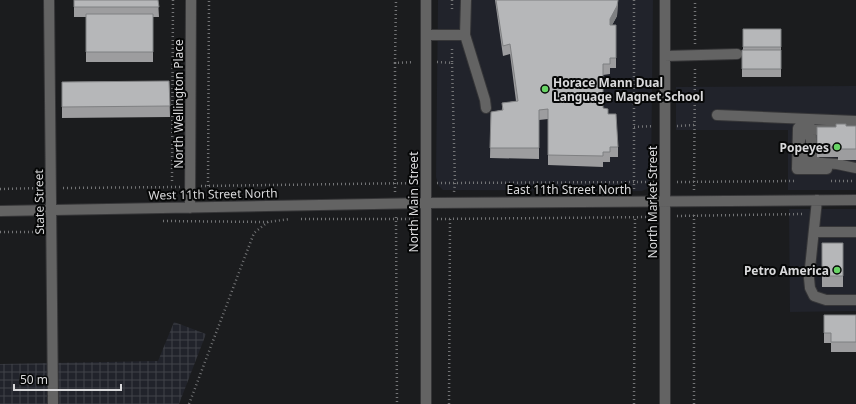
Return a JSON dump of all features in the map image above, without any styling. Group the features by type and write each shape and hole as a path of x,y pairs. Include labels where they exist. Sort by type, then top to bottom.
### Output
{"street":[{"name":"State Street","path":"49,0 53,404"},
{"name":"North Wellington Place","path":"190,208 191,0"},
{"name":"North Main Street","path":"426,0 426,404"},
{"path":"466,0 465,35 485,100 486,108"},
{"name":"North Market Street","path":"665,0 665,404"},
{"path":"426,34 465,35"},
{"path":"665,56 737,54"},
{"path":"717,115 856,121"},
{"path":"819,119 806,122 798,128 797,169 856,169"},
{"path":"856,129 811,130 804,132 802,134 800,148 802,156 807,162 837,164 856,169"},
{"path":"817,200 809,278 810,288 814,296 826,300 856,300"},
{"name":"East 11th Street North","path":"426,204 856,200"},
{"name":"West 11th Street North","path":"0,211 426,204"},
{"path":"814,232 856,232"}],"path":[{"path":"172,181 173,0"},
{"path":"208,186 209,0"},
{"path":"395,62 396,0"},
{"path":"449,404 450,218 455,183 452,62"},
{"path":"395,204 397,219 397,404"},
{"path":"189,404 254,233"}],"shaded area":[{"name":"Horace Mann Dual Language Magnet School","path":"438,0 653,0 651,183 647,189 642,191 443,190 439,186 436,177"},
{"path":"856,86 856,190 788,190 788,130 676,130 676,87"},
{"path":"789,209 856,209 856,311 790,312"},
{"path":"174,322 206,334 179,404 0,404 0,364 158,361"}],"building":[{"path":"74,0 158,0 159,7 74,7"},
{"name":"Horace Mann Dual Language Magnet School","path":"496,0 618,0 617,6 610,19 610,25 616,25 616,58 610,58 610,64 603,64 603,108 608,109 608,114 616,114 618,147 610,147 610,152 603,152 603,156 548,155 548,109 539,110 539,148 490,148 491,112 503,110 502,103 518,101 510,44 503,46"},
{"path":"86,14 153,14 153,52 86,52"},
{"path":"743,29 781,29 781,47 743,47"},
{"path":"742,50 781,50 781,69 742,69"},
{"path":"169,81 170,106 62,107 62,82"},
{"path":"836,124 856,126 856,149 817,147 817,127 836,127"},
{"path":"822,243 843,243 843,276 822,276"},
{"path":"824,315 856,315 856,342 831,342 831,333 824,333"}],"place":[{"name":"Horace Mann Dual Language Magnet School","path":"545,89"},
{"name":"Popeyes","path":"837,147"},
{"name":"Petro America","path":"837,270"}]}
